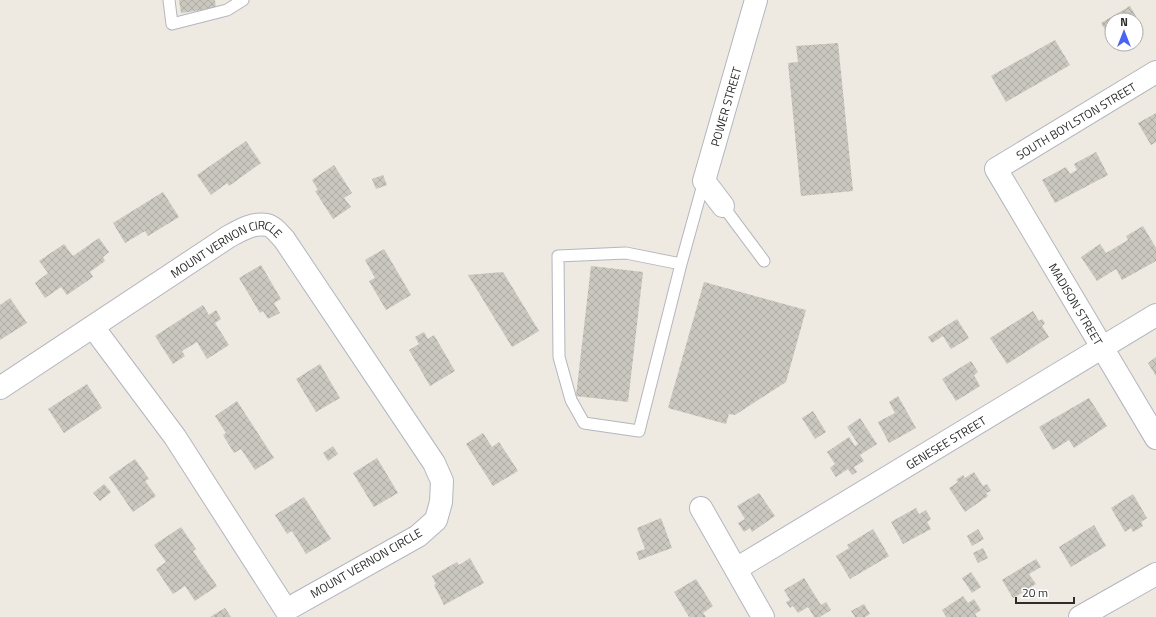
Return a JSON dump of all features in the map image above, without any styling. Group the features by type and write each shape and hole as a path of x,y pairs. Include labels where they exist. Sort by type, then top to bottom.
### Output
{"street":[{"name":"POWER STREET","path":"704,181 756,0"},
{"name":"SOUTH BOYLSTON STREET","path":"996,169 1156,72"},
{"name":"MADISON STREET","path":"996,169 1156,438"},
{"path":"704,181 723,206"},
{"name":"MOUNT VERNON CIRCLE","path":"255,225 268,225 284,239 434,463 442,481 441,502 436,520 418,536 288,614 175,437 93,327 221,242 242,230 255,225"},
{"name":"GENESEE STREET","path":"736,569 1156,315"},
{"path":"0,388 93,327"},
{"path":"701,508 763,617"},
{"path":"1080,617 1156,574"}],"lane":[{"path":"169,0 172,24 227,10 242,0"},
{"path":"681,264 626,253 558,256 559,357 571,400 584,423 639,431 681,264 704,181"},
{"path":"723,206 764,261"}],"building":[{"path":"179,0 215,0 216,8 181,13"},
{"path":"1130,6 1133,12 1120,12"},
{"path":"1104,21 1104,28 1101,23"},
{"path":"1055,40 1070,65 1006,102 991,76"},
{"path":"838,43 853,191 801,196 788,63 798,62 796,46"},
{"path":"1156,113 1156,142 1151,145 1138,123"},
{"path":"246,141 261,163 229,186 227,183 211,195 197,175"},
{"path":"1096,152 1108,175 1055,203 1042,180 1066,167 1070,174 1077,170 1074,164"},
{"path":"334,165 352,193 344,198 351,207 333,219 315,191 318,190 312,180"},
{"path":"383,175 387,185 376,189 372,179"},
{"path":"163,192 179,217 148,236 145,231 125,243 113,223"},
{"path":"1143,226 1156,248 1156,261 1122,280 1116,269 1097,281 1081,257 1100,244 1106,253 1128,240 1126,236"},
{"path":"99,238 109,252 103,257 105,261 90,272 93,277 67,295 61,287 45,298 35,283 48,273 39,261 64,244 73,256"},
{"path":"384,249 411,295 386,310 369,281 375,278 365,260"},
{"path":"261,265 281,299 274,303 280,313 268,319 263,311 260,313 239,278"},
{"path":"591,266 643,272 628,402 576,396"},
{"path":"503,272 539,331 512,347 468,275"},
{"path":"704,282 806,310 786,382 735,415 729,414 726,424 668,408"},
{"path":"10,298 27,323 0,340 0,305"},
{"path":"203,305 209,315 216,310 221,319 215,323 229,345 207,359 197,342 182,351 185,356 173,364 155,336"},
{"path":"1033,311 1039,321 1042,319 1045,323 1042,326 1049,337 1007,364 990,338"},
{"path":"957,319 969,338 951,349 943,336 932,343 928,337"},
{"path":"424,332 428,339 434,335 455,371 430,386 409,350 419,344 415,337"},
{"path":"1156,357 1156,376 1148,363"},
{"path":"971,361 978,372 974,375 980,386 956,401 942,379"},
{"path":"320,364 340,398 316,412 296,379"},
{"path":"87,384 102,408 64,433 48,409"},
{"path":"898,396 916,428 889,443 878,422 895,413 889,402"},
{"path":"1089,398 1107,426 1074,448 1069,440 1053,450 1039,427"},
{"path":"237,401 274,458 255,470 241,449 234,453 223,435 226,433 215,416"},
{"path":"813,411 826,432 815,439 802,418"},
{"path":"860,418 877,444 860,455 864,461 854,467 857,472 852,475 848,469 836,477 830,468 835,464 827,452 849,437 855,446 858,444 847,427"},
{"path":"483,433 492,447 499,442 518,471 493,486 466,444"},
{"path":"333,446 338,454 328,461 323,453"},
{"path":"377,458 398,493 374,507 353,473"},
{"path":"135,459 149,479 145,481 156,496 133,512 109,477"},
{"path":"974,472 983,486 987,484 991,491 986,493 988,496 965,512 949,488 958,482 956,480 963,475 965,478"},
{"path":"104,484 111,492 100,501 93,493"},
{"path":"759,493 775,516 752,532 750,528 744,532 738,523 745,519 737,506"},
{"path":"1133,494 1147,518 1141,522 1143,526 1133,532 1131,528 1125,532 1111,508"},
{"path":"304,497 331,539 306,554 292,531 287,534 275,515"},
{"path":"916,508 919,514 926,510 931,519 927,522 931,529 903,544 891,522"},
{"path":"661,518 672,548 639,560 636,552 645,549 637,528"},
{"path":"1094,525 1106,546 1071,567 1059,547"},
{"path":"181,527 196,549 193,551 217,586 195,601 185,586 173,594 156,569 166,562 154,545"},
{"path":"873,529 889,556 850,579 836,556 849,548 847,545"},
{"path":"978,529 984,539 972,546 967,536"},
{"path":"983,548 988,558 978,563 973,553"},
{"path":"470,558 484,583 444,605 434,585 436,584 432,576 457,562 459,565"},
{"path":"1036,559 1041,567 1029,574 1036,584 1013,598 1002,580"},
{"path":"971,572 981,587 972,593 962,578"},
{"path":"804,578 821,605 826,602 831,610 820,617 814,617 808,607 798,613 793,606 790,608 786,602 790,600 784,590"},
{"path":"696,579 713,606 703,613 706,617 689,617 674,592"},
{"path":"963,596 968,603 974,599 981,610 975,614 977,617 946,617 942,610"},
{"path":"864,604 870,614 865,617 855,617 851,611"},
{"path":"225,608 231,617 210,617"}]}
